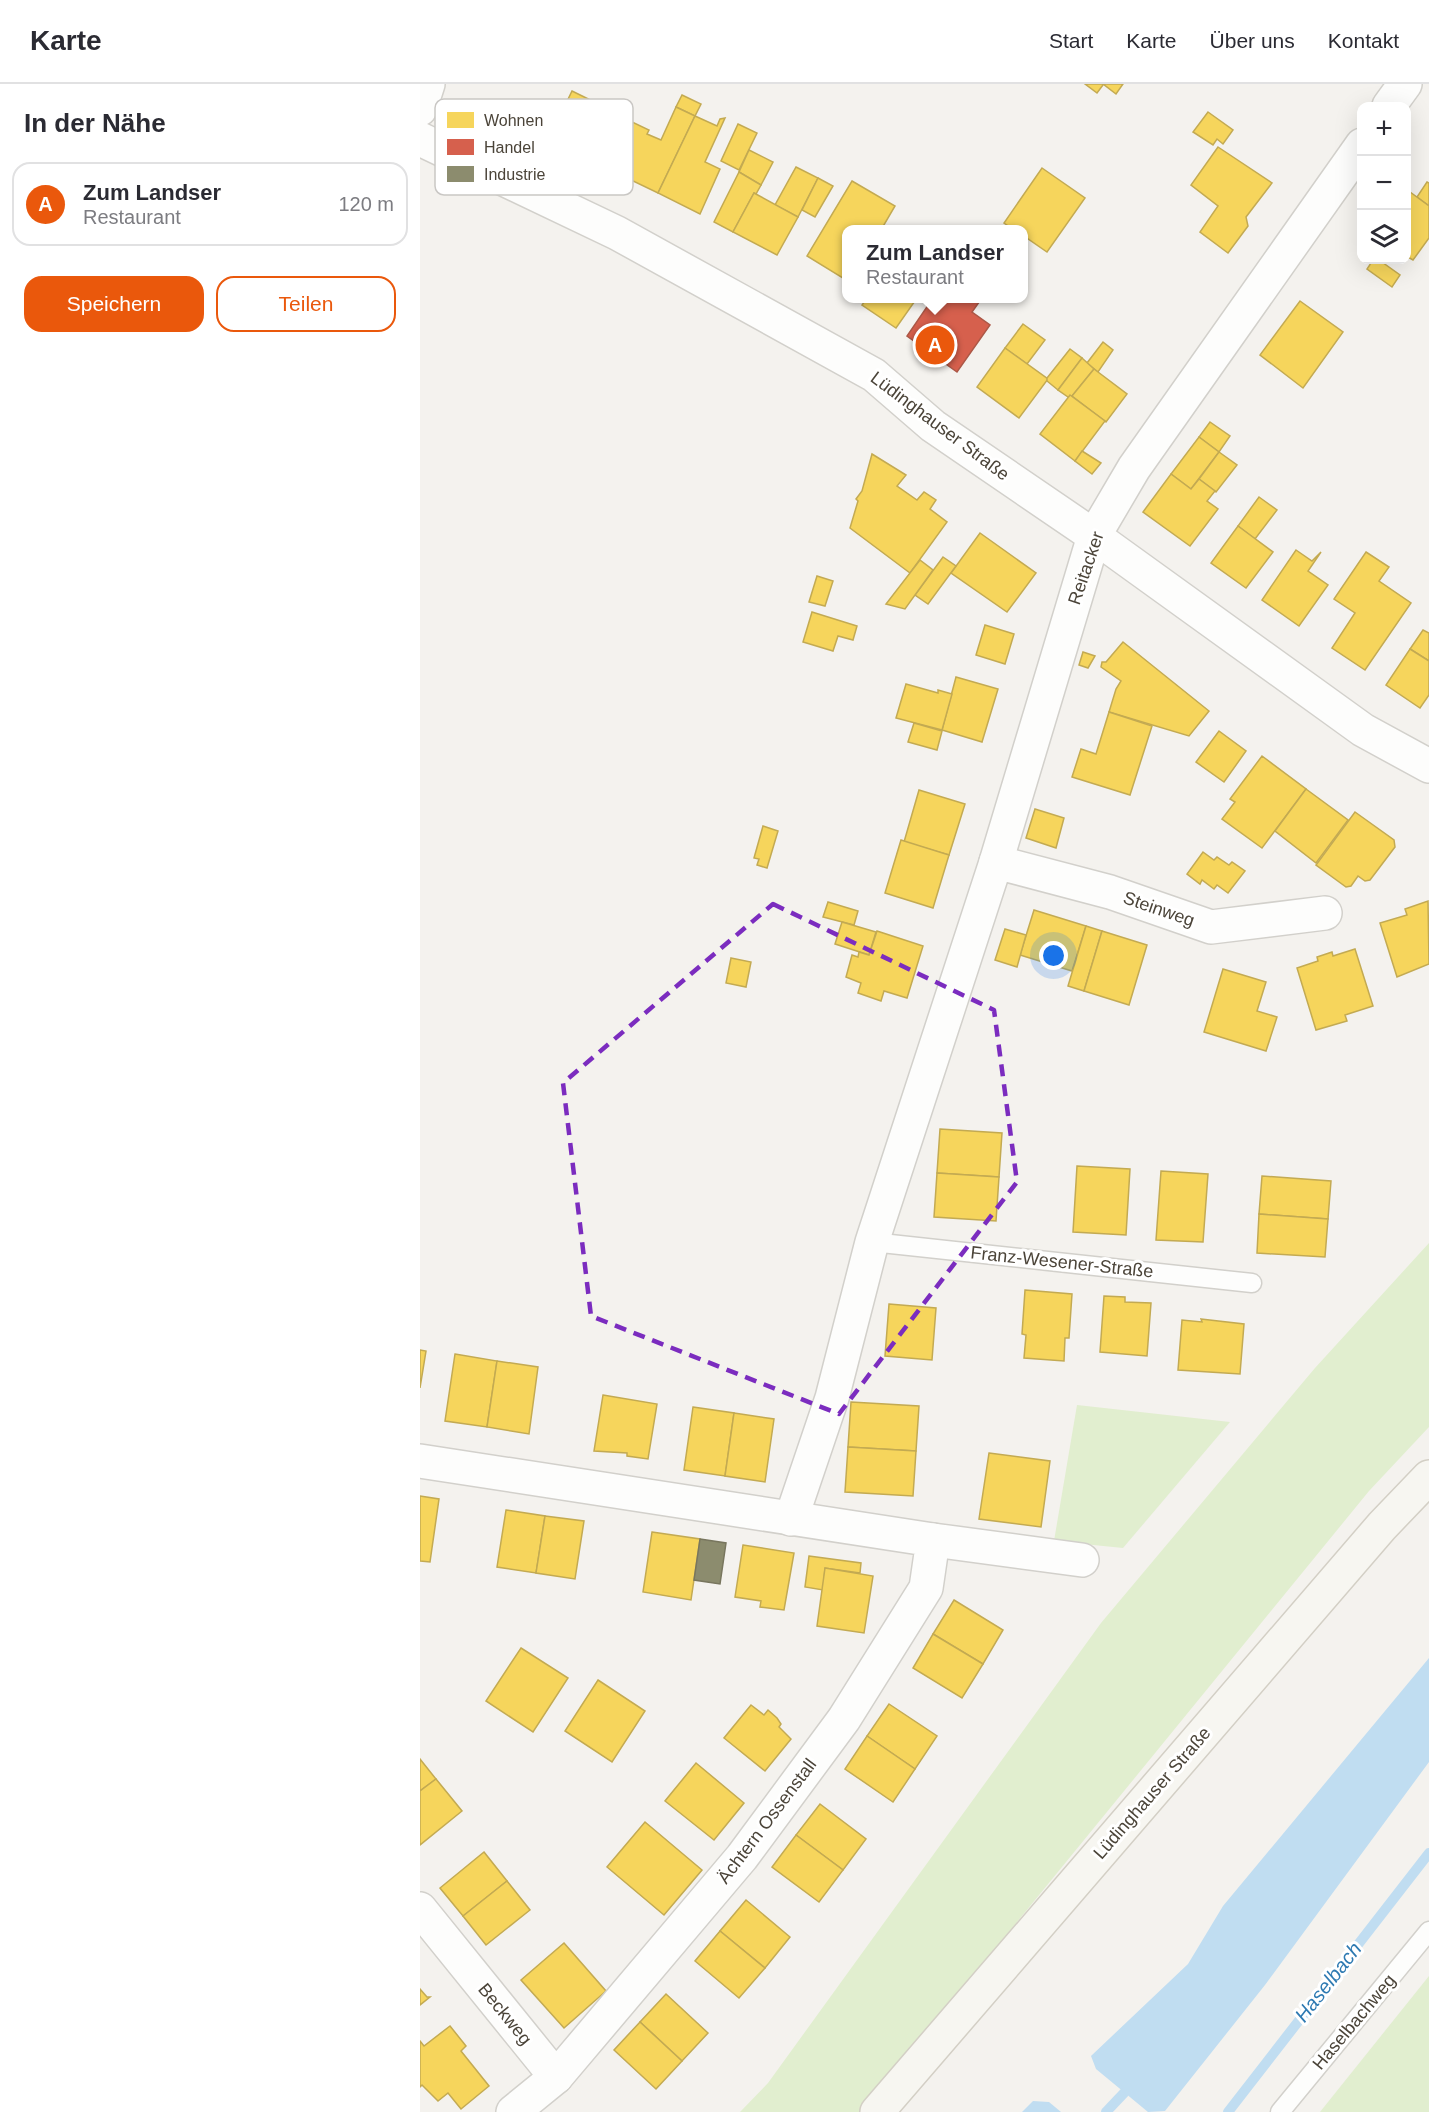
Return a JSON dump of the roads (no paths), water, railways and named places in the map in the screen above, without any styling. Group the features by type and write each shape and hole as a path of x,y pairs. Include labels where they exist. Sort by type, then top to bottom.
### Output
{"street":[{"path":"420,109 428,84"},
{"path":"1392,102 1405,84"},
{"name":"Lüdinghauser Straße","path":"420,139 435,146"},
{"name":"Reitacker","path":"872,1242 996,862 1094,536 1134,468 1357,152"},
{"name":"Lüdinghauser Straße","path":"537,195 617,233 874,375 933,426 1094,536 1363,730 1429,766"},
{"name":"Steinweg","path":"996,862 1110,892 1212,927 1325,913"},
{"path":"791,1519 832,1398 872,1242"},
{"path":"420,1461 791,1519 1082,1560"},
{"name":"Lüdinghauser Straße","path":"877,2112 1382,1526 1429,1477"},
{"name":"Ächtern Ossenstall","path":"556,2077 742,1857 844,1719 926,1588 933,1540"},
{"name":"Beckweg","path":"420,1909 556,2077"},
{"path":"513,2112 556,2077"}],"lane":[{"name":"Franz-Wesener-Straße","path":"872,1242 1252,1283"},
{"name":"Haselbachweg","path":"1280,2112 1429,1931"}],"water":[{"path":"1429,1658 1429,1762 1265,1985 1165,2111 1148,2112 1096,2069 1091,2056 1188,1964 1223,1906"},
{"path":"1033,2101 1049,2102 1061,2112 1022,2112"}],"waterway":[{"name":"Haselbach","path":"1228,2112 1429,1853"},
{"path":"1106,2112 1124,2093"}],"place":[{"name":"Zum Landser","path":"935,345"}]}
